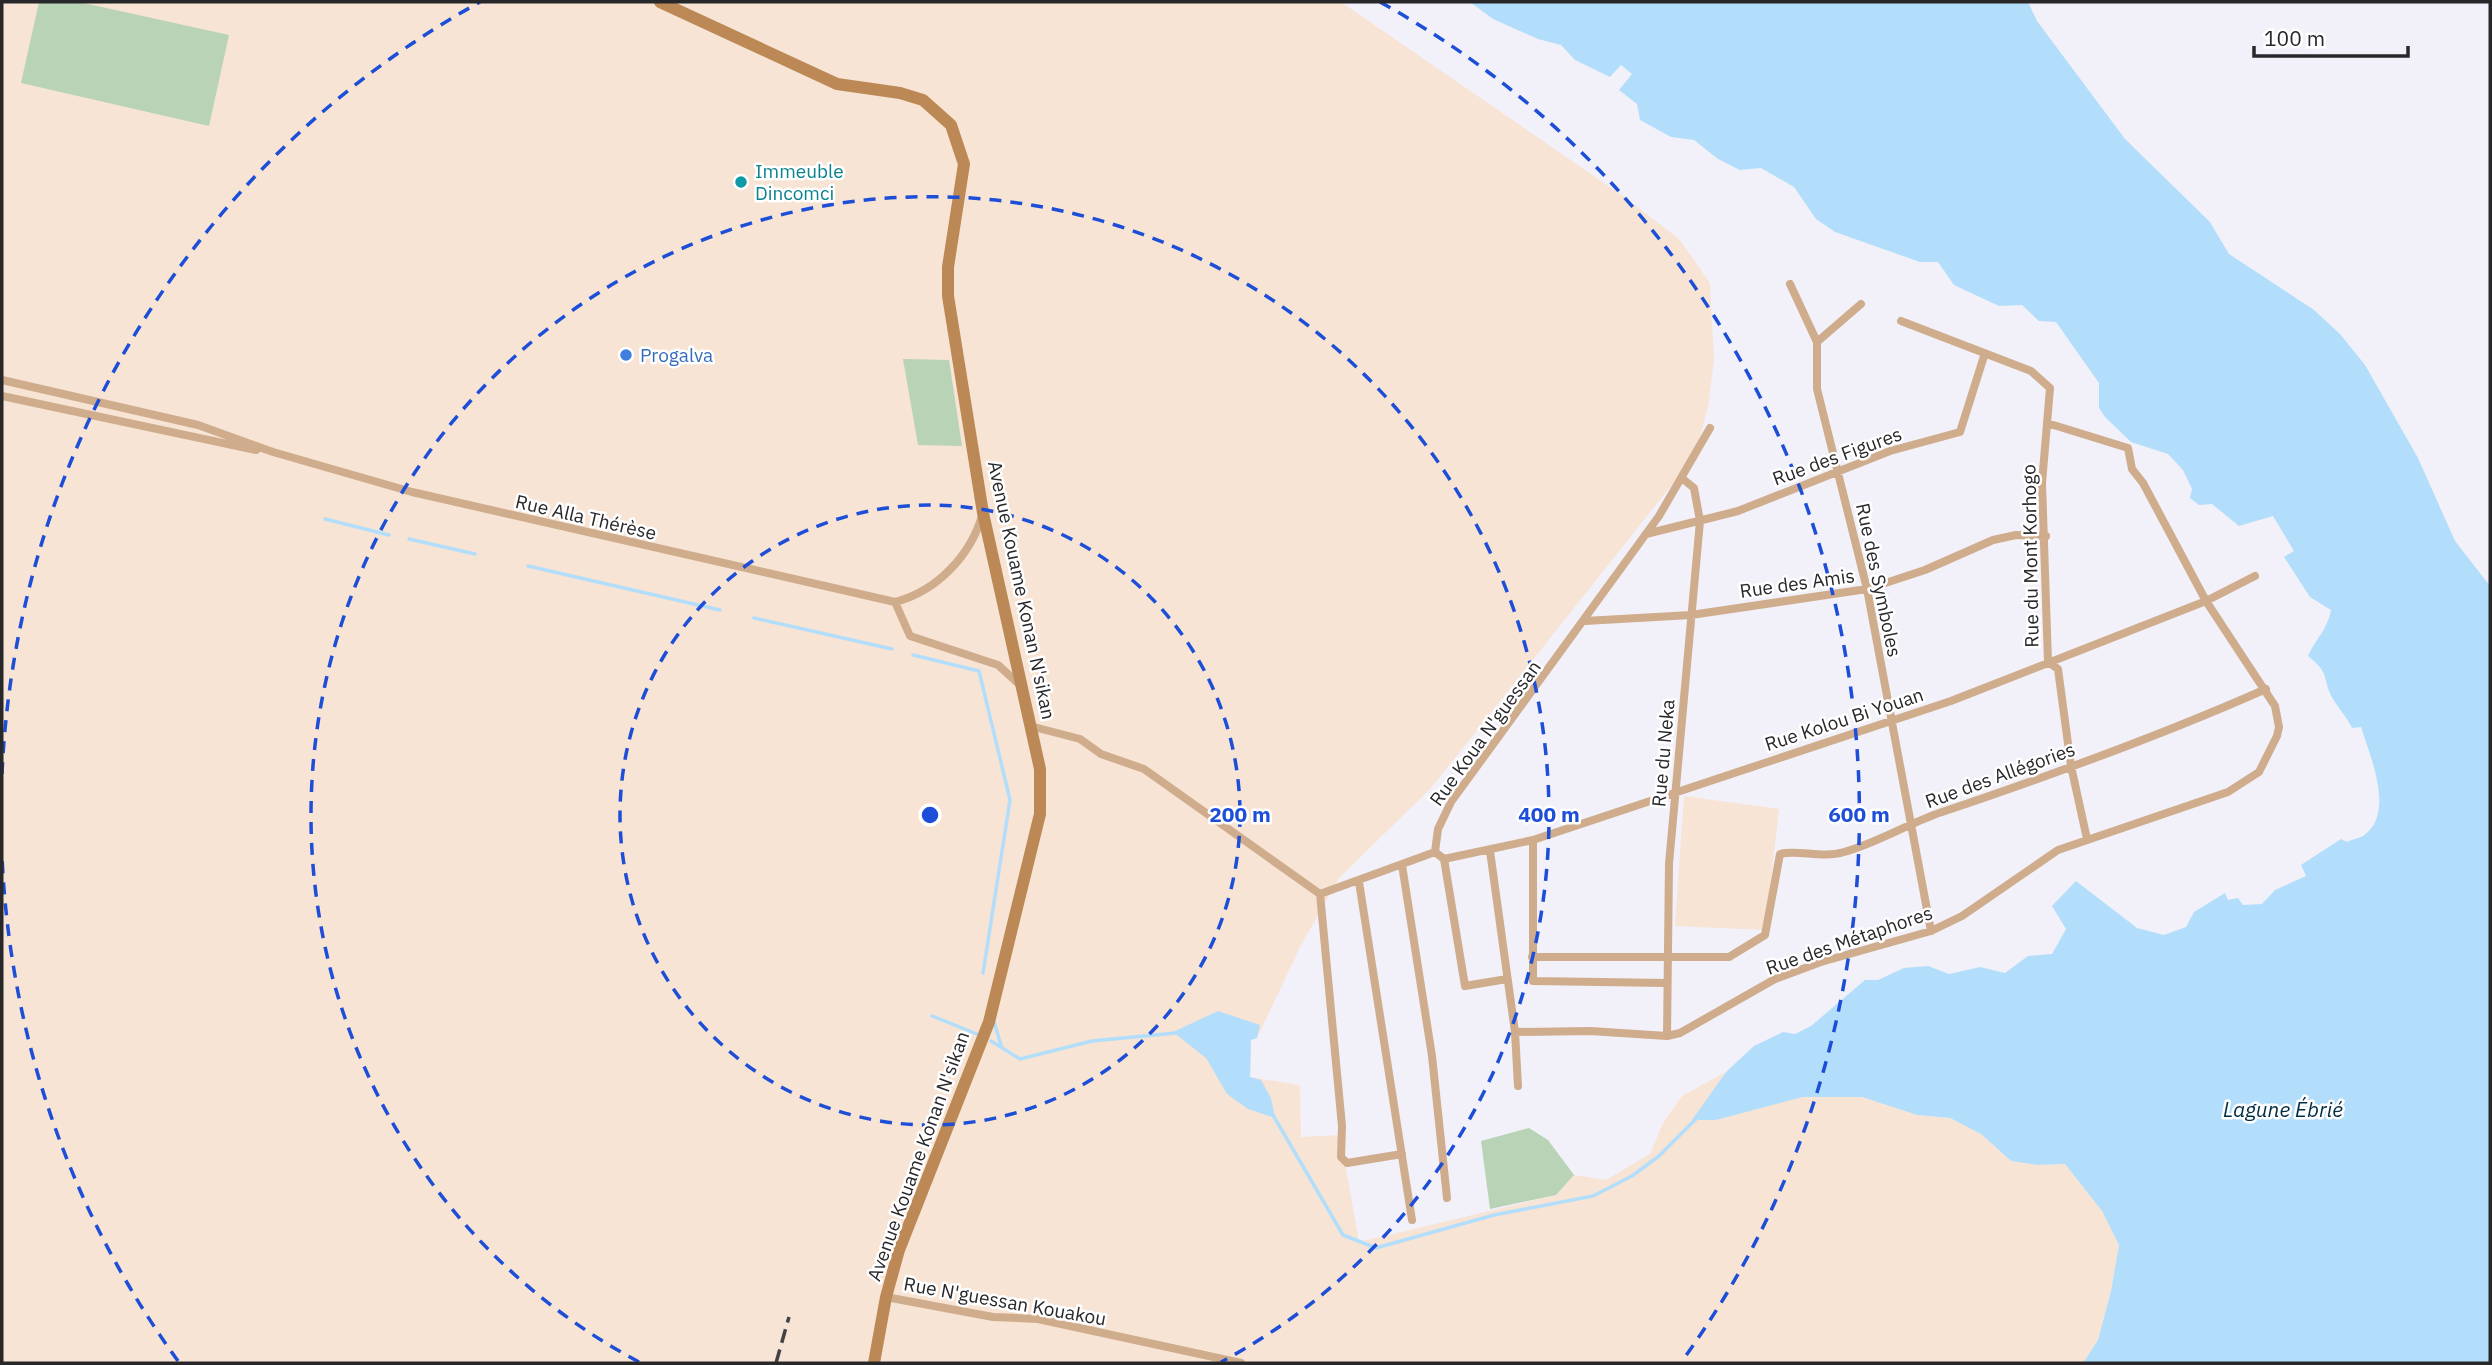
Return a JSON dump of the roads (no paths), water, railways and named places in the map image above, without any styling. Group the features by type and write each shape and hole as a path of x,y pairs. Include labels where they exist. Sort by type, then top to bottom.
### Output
{"street":[{"name":"Avenue Kouame Konan N'sikan","path":"660,2 836,84 900,93 923,100 951,125 964,164 948,267 948,296 983,513 1040,769 1040,814 989,1022 899,1250 886,1297 874,1363"},
{"name":"Rue des Symboles","path":"1790,284 1817,342 1817,389 1867,589 1931,931"},
{"path":"1817,342 1861,304"},
{"name":"Rue du Mont Korhogo","path":"1900,321 2031,371 2046,381 2050,388 2042,484 2046,536 2048,662 2058,669 2071,766 2087,839"},
{"name":"Rue des Figures","path":"1646,534 1738,511 1890,451 1960,432 1985,354"},
{"name":"Rue Alla Thérèse","path":"2,380 198,425 273,452"},
{"name":"Rue Alla Thérèse","path":"2,396 273,452 503,514 895,602"},
{"name":"Rue des Métaphores","path":"1515,1032 1590,1031 1667,1036 1680,1033 1775,979 1821,962 1931,931 1962,916 2058,849 2228,792 2259,772 2279,727 2275,706 2206,601 2143,483 2132,469 2128,448 2047,423"},
{"name":"Rue Koua N'guessan","path":"1434,852 1438,829 1451,802 1586,621 1683,479 1710,428"},
{"name":"Rue du Neka","path":"1667,1036 1668,864 1700,521 1694,488 1683,479"},
{"path":"983,513 970,545 940,580 895,602 910,636 998,665 1021,687"},
{"name":"Rue des Amis","path":"1586,621 1691,615 1867,589 1925,570 1993,540 2016,535 2046,536"},
{"name":"Rue Kolou Bi Youan","path":"1444,859 1533,840 1951,701 2206,601 2255,576"},
{"name":"Rue des Allégories","path":"1669,958 1729,957 1765,935 1780,854 1812,856 1843,853 1911,823 2038,782 2071,766 2139,743 2266,689"},
{"path":"1030,726 1080,739 1101,754 1144,769 1320,894 1342,1126 1341,1157 1347,1163 1402,1154"},
{"path":"1533,840 1531,978 1537,982 1667,983"},
{"path":"1490,851 1515,1032 1518,1086"},
{"path":"1320,894 1359,882 1434,852 1444,859 1465,986 1507,979"},
{"path":"1402,865 1432,1056 1447,1198"},
{"path":"1359,882 1412,1220"},
{"path":"1532,957 1669,958"},
{"name":"Rue N'guessan Kouakou","path":"886,1297 993,1317 1038,1319 1241,1363"}],"water":[{"name":"Lagune Ébrié","path":"1470,2 2028,2 2037,21 2125,139 2210,222 2229,254 2314,310 2340,334 2365,365 2418,458 2455,541 2490,586 2490,1363 2083,1363 2098,1340 2111,1291 2119,1245 2102,1211 2065,1164 2038,1165 2011,1161 1981,1134 1950,1118 1917,1115 1862,1097 1803,1097 1716,1120 1692,1120 1726,1072 1754,1046 1783,1032 1795,1034 1811,1026 1865,980 1878,980 1904,968 1928,966 1949,974 1980,967 2005,973 2028,956 2052,954 2066,929 2052,906 2076,881 2137,928 2164,935 2186,927 2194,912 2225,893 2228,900 2238,898 2243,905 2262,904 2275,890 2306,876 2301,865 2341,839 2347,842 2363,836 2373,826 2378,814 2378,784 2361,727 2352,728 2329,692 2323,672 2308,656 2327,624 2331,610 2310,597 2284,557 2294,551 2273,516 2239,526 2212,504 2199,505 2190,498 2192,489 2183,470 2168,454 2131,442 2105,417 2099,408 2099,383 2056,322 2039,321 2022,305 1999,306 1954,285 1938,262 1920,262 1835,232 1816,219 1794,187 1761,168 1740,170 1718,159 1694,140 1671,137 1640,120 1637,104 1619,90 1632,74 1621,65 1610,77 1575,60 1561,45 1538,39 1493,19"},
{"path":"1218,1011 1260,1025 1257,1038 1251,1040 1250,1077 1261,1080 1271,1098 1275,1118 1248,1109 1227,1094 1206,1058 1173,1032"}],"waterway":[{"path":"325,519 389,535"},
{"path":"409,539 475,554"},
{"path":"528,566 720,610"},
{"path":"754,618 892,649"},
{"path":"913,655 979,671 1010,800 983,973"},
{"path":"932,1016 977,1034"},
{"path":"993,1019 1002,1048"},
{"path":"991,1041 1020,1059 1092,1041 1176,1033"},
{"path":"1273,1115 1343,1235 1376,1248 1494,1215 1593,1196 1632,1176 1659,1156 1696,1119"}],"railway":[{"path":"776,1363 789,1317"}],"place":[{"name":"Immeuble Dincomci","path":"741,182"},
{"name":"Progalva","path":"626,355"}]}
